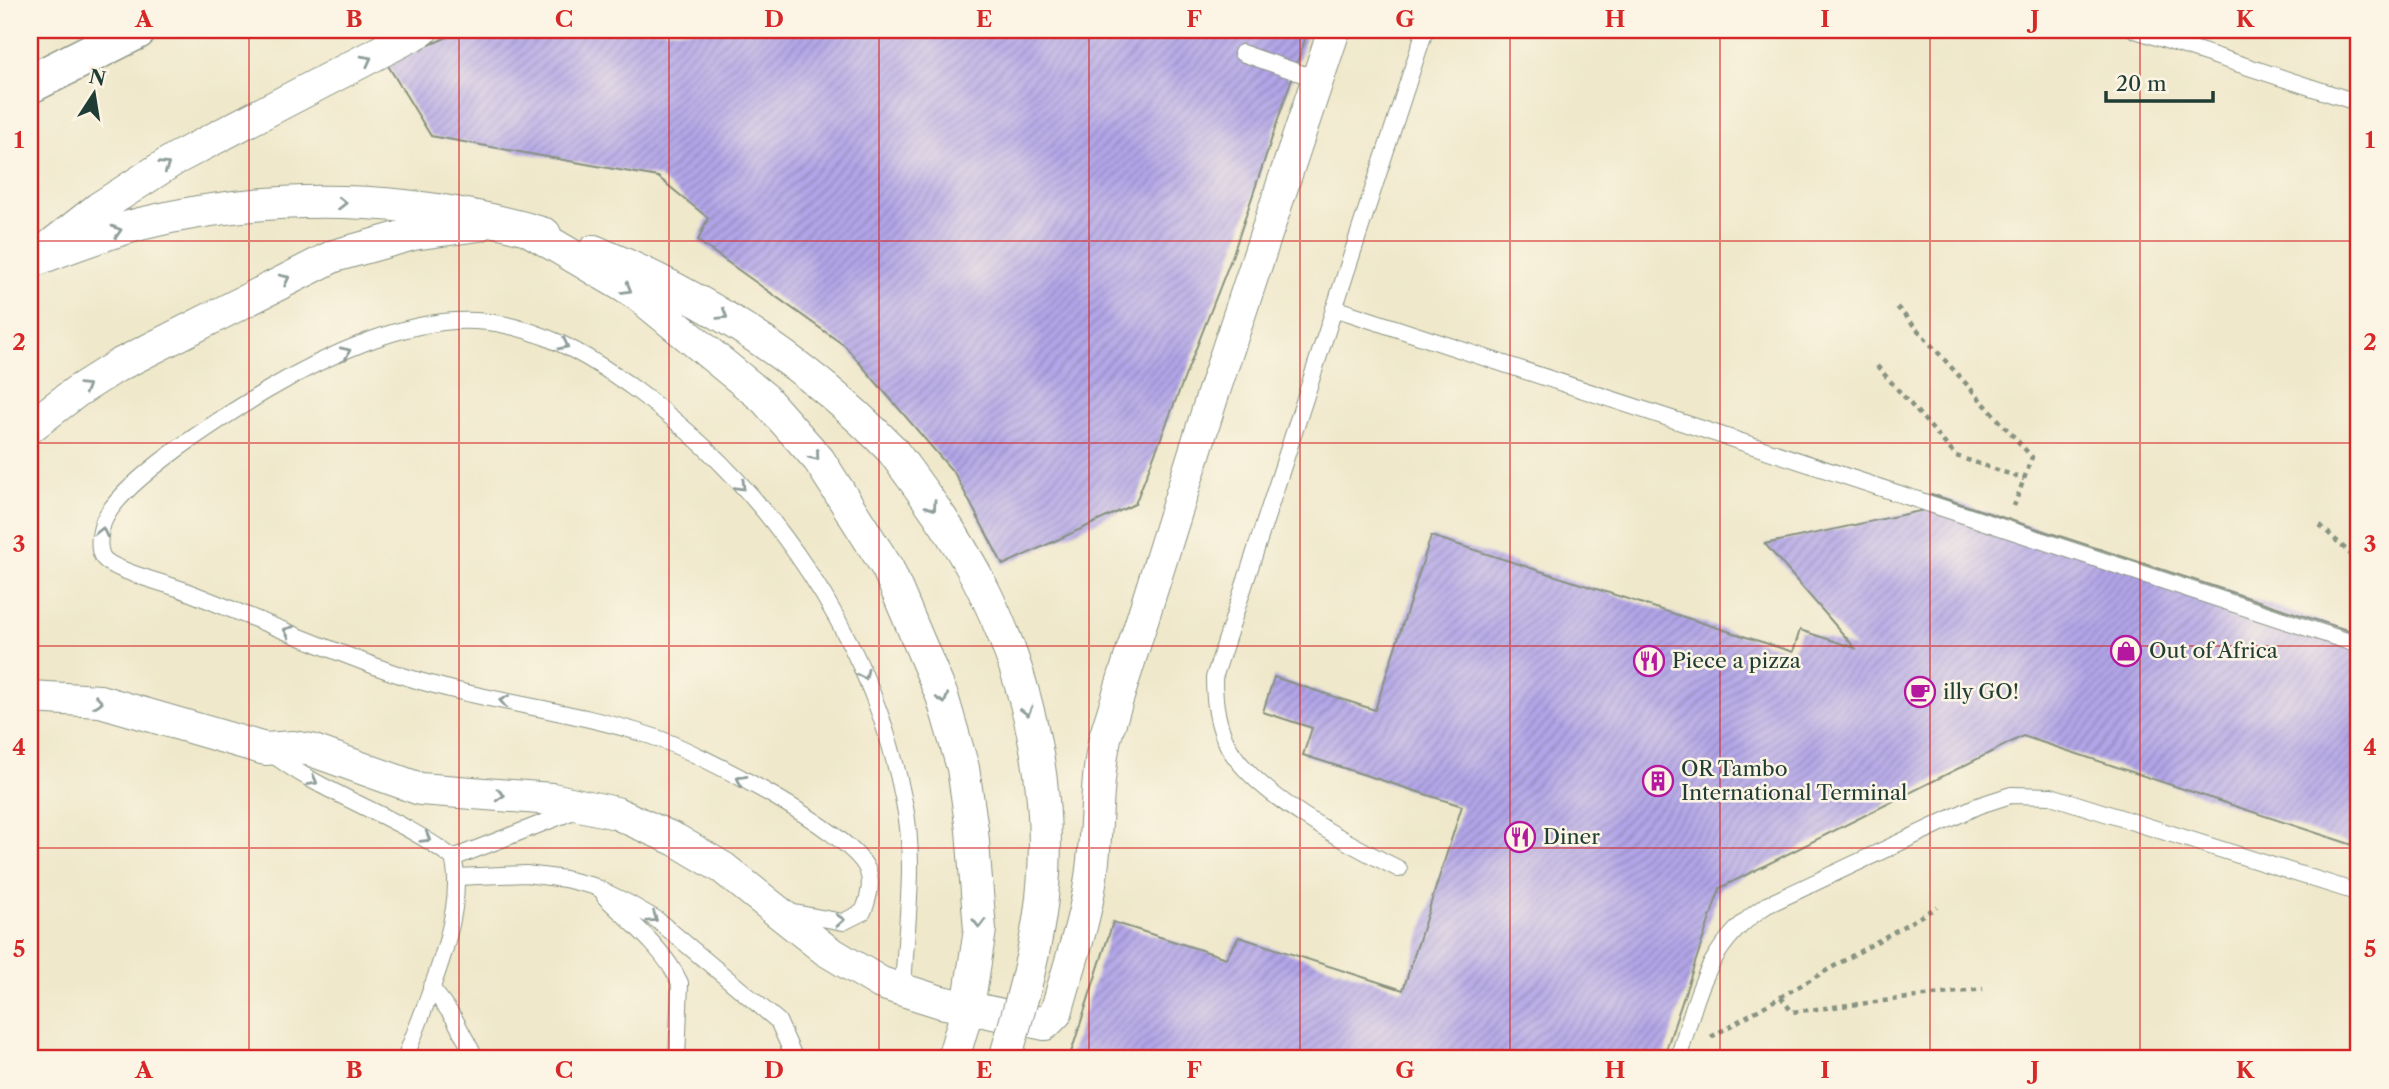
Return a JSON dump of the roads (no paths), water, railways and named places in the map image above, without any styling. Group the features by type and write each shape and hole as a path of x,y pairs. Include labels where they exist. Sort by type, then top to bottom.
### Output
{"highway":[{"path":"30,84 137,30"}],"street":[{"path":"30,262 99,208 175,159 422,30"},
{"path":"30,697 100,701 265,749 293,747 311,750 420,789 552,799 588,806 642,823 676,839 723,868 847,965 903,992 1045,1024 1056,1013 1091,880 1096,795 1105,738 1213,394 1334,30"},
{"path":"30,262 141,224 213,211 297,203 378,203 440,209 514,225 582,245 645,272 704,303 775,348 845,402 892,450 954,538 978,579 1013,661 1032,729 1045,834 1042,899 1028,974 1005,1059"},
{"path":"30,427 76,392 117,366 334,256 413,234 514,225 637,294 764,398 819,460 888,569 942,696 963,768 972,830 980,930 968,1007 953,1059"}],"lane":[{"path":"1399,869 1322,828 1256,779 1228,746 1216,713 1213,678 1425,30"},
{"path":"2136,30 2359,103"},
{"path":"1242,53 1317,79"},
{"path":"1334,308 2359,645"},
{"path":"773,908 827,921 857,918 869,899 867,868 843,839 810,818 656,737 393,673 155,579 105,562 99,549 101,530 110,508 209,425 284,380 404,330 437,322 495,322 533,331 599,364 673,418 773,519 825,599 867,680 898,775 909,831 903,992"},
{"path":"265,749 309,780 426,837 453,858 457,877 454,913 405,1059"},
{"path":"1678,1059 1700,988 1717,949 1746,919 1767,905 1928,828 1977,806 2011,795 2051,796 2359,893"},
{"path":"453,858 588,806"},
{"path":"457,877 526,874 565,878 593,886 656,919 778,1021 795,1059"},
{"path":"593,886 640,931 675,972 680,984 677,1059"},
{"path":"431,986 454,1018 476,1059"}],"place":[{"name":"Out of Africa","path":"2126,651"},
{"name":"Piece a pizza","path":"1649,661"},
{"name":"illy GO!","path":"1920,692"},
{"name":"OR Tambo International Terminal","path":"1658,781"},
{"name":"Diner","path":"1520,837"}]}
